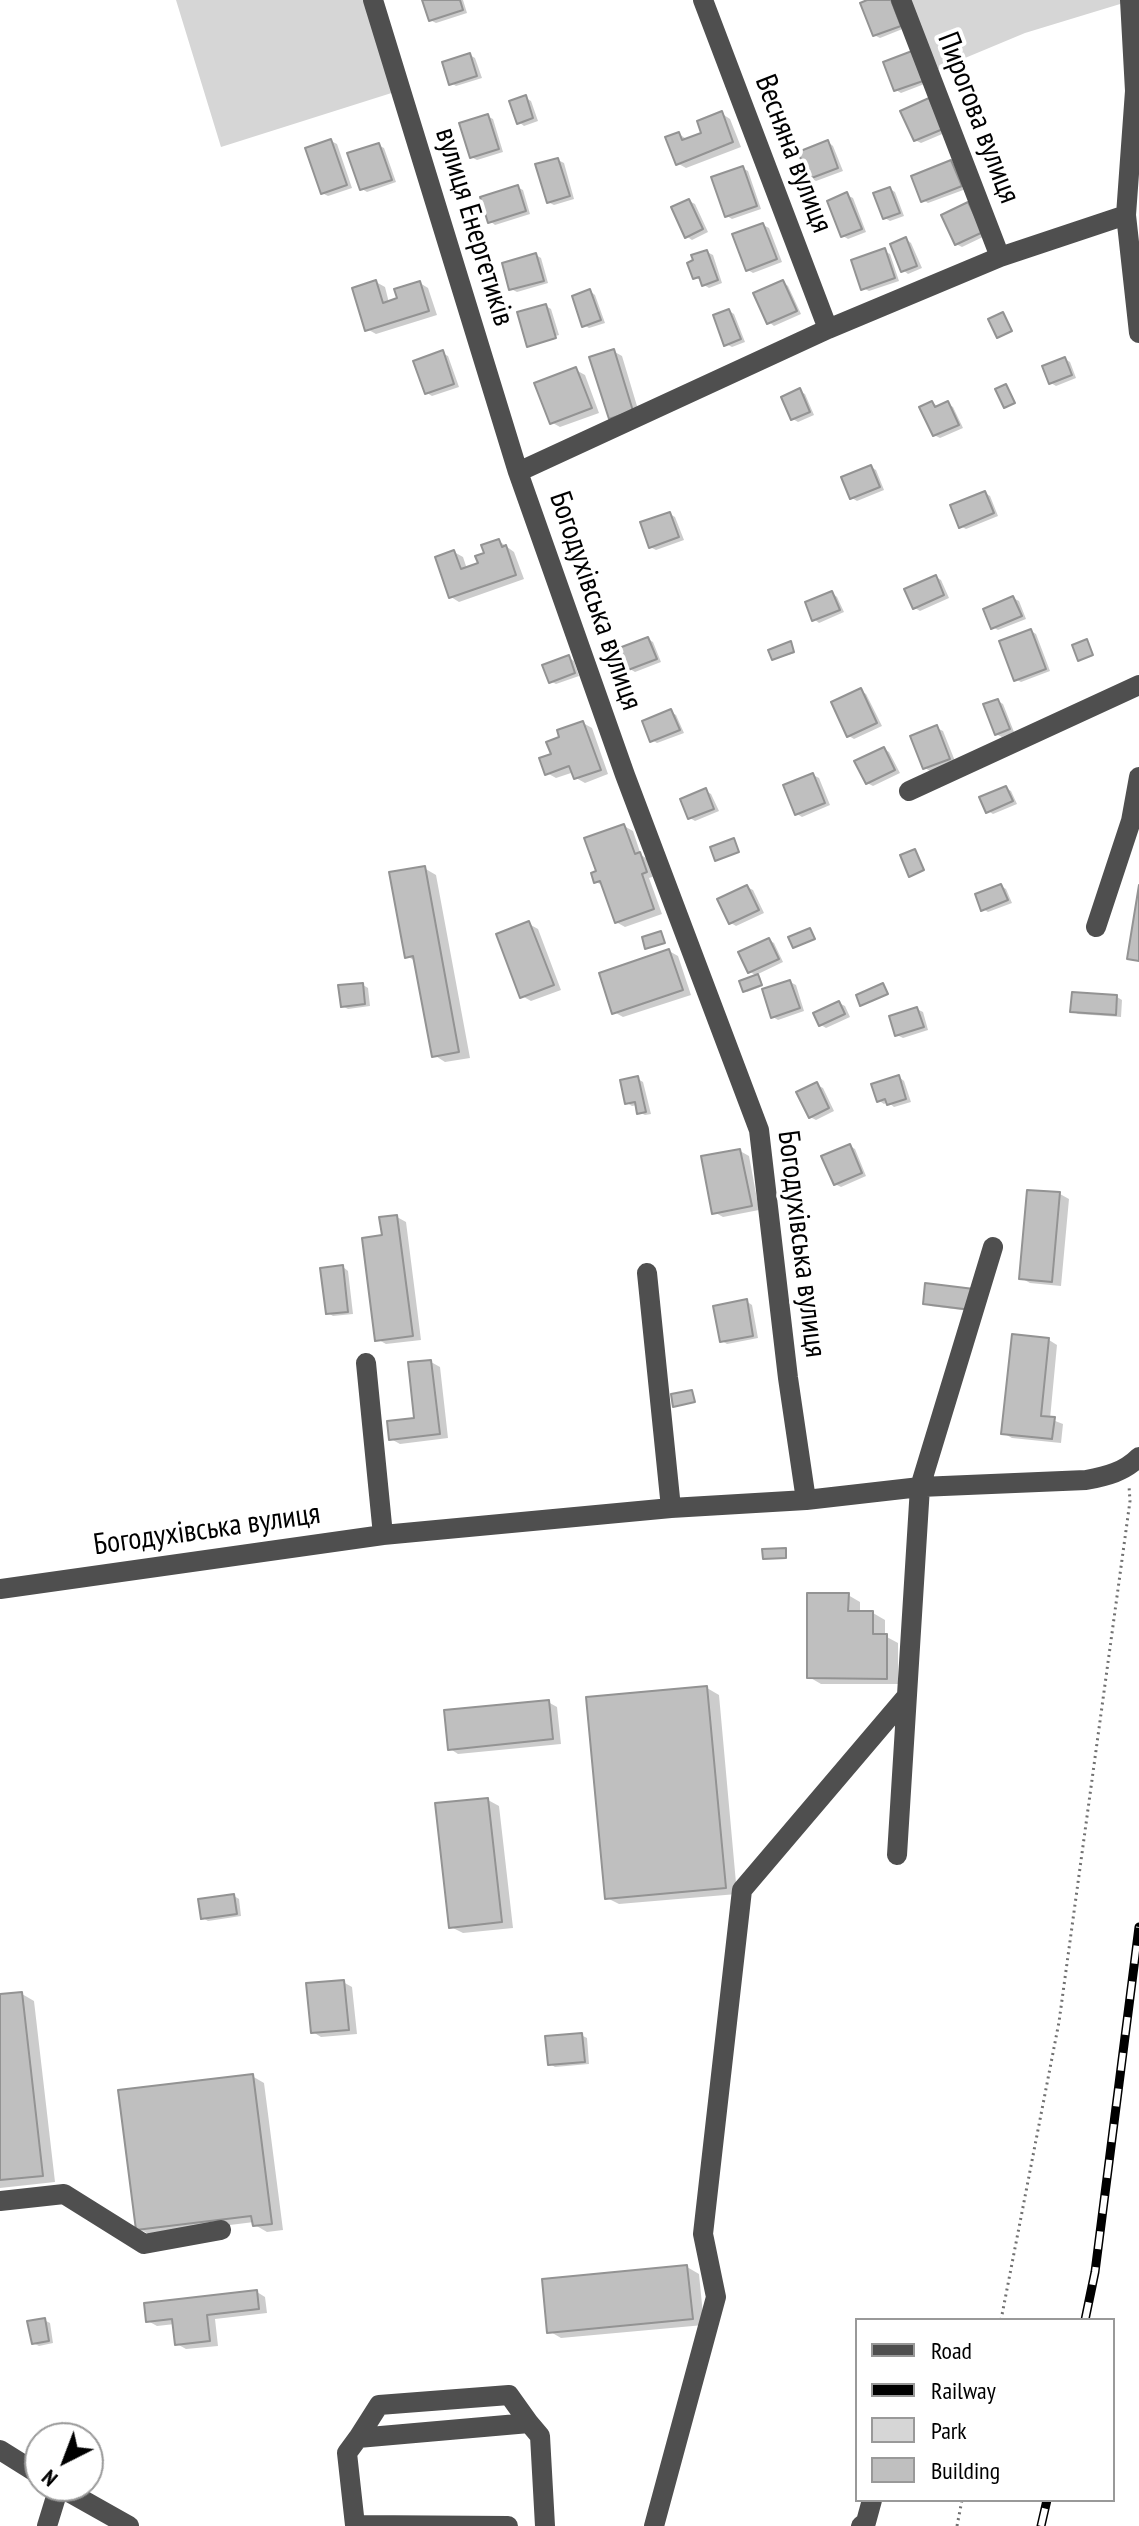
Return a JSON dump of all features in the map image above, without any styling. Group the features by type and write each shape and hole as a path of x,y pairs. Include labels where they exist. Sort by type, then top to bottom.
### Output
{"street":[{"name":"вулиця Енергетиків","path":"373,0 518,472"},
{"name":"Весняна вулиця","path":"703,0 828,329"},
{"name":"Пирогова вулиця","path":"901,0 1000,257"},
{"path":"1130,0 1135,91 1126,215 1139,333"},
{"name":"Богодухівська вулиця","path":"806,1500 788,1378 759,1130 625,775 518,472 828,329 1000,257 1126,215"},
{"path":"909,791 1139,685"},
{"path":"1096,927 1131,821 1139,777"},
{"path":"897,1855 920,1487 993,1247"},
{"path":"647,1273 671,1508"},
{"path":"366,1363 383,1535"},
{"name":"Богодухівська вулиця","path":"0,1589 383,1535 671,1508 806,1500 920,1487 1086,1480 1108,1476 1134,1462"},
{"path":"654,2526 716,2297 703,2234 742,1890 907,1696"},
{"path":"0,2201 64,2194 144,2244 221,2230"},
{"path":"508,2526 355,2525 347,2453 379,2405 509,2395 540,2436 545,2526"},
{"path":"358,2438 529,2423"},
{"path":"0,2450 24,2465"},
{"path":"47,2526 54,2502"},
{"path":"86,2502 129,2526"},
{"path":"861,2526 866,2522 871,2502"}],"path":[{"path":"1001,2318 1059,2022 1134,1462"},
{"path":"957,2526 962,2502"}],"green space":[{"path":"176,0 373,0 401,90 221,147"},
{"path":"901,0 1130,1 1025,33 929,73"}],"building":[{"path":"422,0 460,0 463,10 429,21"},
{"path":"891,0 901,26 873,36 860,3"},
{"path":"912,51 923,81 894,91 883,62"},
{"path":"470,53 477,76 449,85 442,62"},
{"path":"526,95 533,118 517,124 509,101"},
{"path":"929,98 943,129 914,141 900,111"},
{"path":"722,111 733,142 676,165 665,137 679,132 682,140 701,133 697,121"},
{"path":"488,114 499,149 470,158 459,123"},
{"path":"331,139 347,185 321,194 305,148"},
{"path":"828,140 838,168 809,179 798,152"},
{"path":"379,143 392,180 360,190 347,153"},
{"path":"558,158 570,196 547,203 535,164"},
{"path":"951,160 962,186 921,202 911,176"},
{"path":"743,166 757,206 725,217 711,177"},
{"path":"518,185 526,211 488,223 480,197"},
{"path":"890,187 900,213 883,219 873,193"},
{"path":"847,192 862,229 841,237 827,201"},
{"path":"689,199 703,229 685,238 671,207"},
{"path":"968,202 983,232 955,245 941,215"},
{"path":"763,223 777,259 746,271 732,234"},
{"path":"906,237 917,266 901,272 890,244"},
{"path":"885,248 895,278 861,290 851,260"},
{"path":"707,250 718,280 702,286 699,277 693,279 687,263 693,260 691,255"},
{"path":"536,253 544,281 509,290 502,263"},
{"path":"376,280 383,303 397,298 394,289 420,281 429,311 365,331 352,288"},
{"path":"783,280 797,311 767,324 753,293"},
{"path":"590,289 601,320 582,327 572,296"},
{"path":"546,304 556,338 527,347 517,312"},
{"path":"729,309 741,339 724,346 713,315"},
{"path":"1003,312 1012,331 997,338 988,319"},
{"path":"614,349 633,411 609,419 589,357"},
{"path":"443,350 454,384 425,394 413,361"},
{"path":"1065,357 1072,375 1049,384 1042,366"},
{"path":"576,367 592,408 550,424 534,383"},
{"path":"1006,384 1015,403 1004,408 995,389"},
{"path":"800,388 810,412 791,420 781,397"},
{"path":"932,401 935,407 948,401 959,425 933,436 919,407"},
{"path":"871,465 880,487 850,499 841,477"},
{"path":"985,491 994,513 959,528 950,505"},
{"path":"670,512 679,537 649,548 640,522"},
{"path":"499,539 502,547 506,545 516,575 449,598 435,557 454,550 461,569 478,563 475,556 484,553 481,545"},
{"path":"936,575 944,595 913,609 904,589"},
{"path":"832,591 840,610 812,621 805,602"},
{"path":"1013,596 1022,616 991,629 983,609"},
{"path":"1031,629 1046,669 1014,681 999,641"},
{"path":"648,637 657,659 628,670 619,648"},
{"path":"1087,639 1093,655 1078,661 1072,645"},
{"path":"791,641 794,652 772,660 768,650"},
{"path":"569,655 575,673 549,683 542,665"},
{"path":"861,688 877,723 847,737 831,702"},
{"path":"998,699 1010,729 995,735 983,704"},
{"path":"671,709 680,730 650,742 642,721"},
{"path":"583,721 601,770 574,779 569,766 545,775 539,758 551,754 546,742 559,737 557,730"},
{"path":"937,725 950,759 923,769 910,736"},
{"path":"884,747 895,770 866,784 854,761"},
{"path":"813,773 825,803 795,815 783,785"},
{"path":"1006,786 1013,801 986,813 979,797"},
{"path":"706,788 714,809 688,819 680,799"},
{"path":"624,824 635,854 640,852 647,872 642,874 654,909 615,923 600,881 594,883 591,873 596,871 584,838"},
{"path":"734,838 739,852 715,861 710,847"},
{"path":"915,849 924,870 909,877 900,855"},
{"path":"425,866 459,1052 432,1057 413,956 405,958 389,872"},
{"path":"1001,884 1008,900 981,911 975,894"},
{"path":"747,885 759,910 729,924 717,899"},
{"path":"1139,885 1139,961 1127,959"},
{"path":"529,921 554,985 520,998 496,934"},
{"path":"810,928 815,939 793,948 788,937"},
{"path":"661,931 665,943 645,949 642,937"},
{"path":"769,938 779,959 748,973 738,952"},
{"path":"669,949 683,990 612,1014 599,973"},
{"path":"758,974 762,985 743,992 739,981"},
{"path":"790,980 800,1008 771,1018 762,989"},
{"path":"363,983 365,1004 341,1007 338,985"},
{"path":"883,983 888,994 860,1006 856,995"},
{"path":"1072,992 1117,995 1116,1015 1070,1012"},
{"path":"839,1001 845,1014 819,1026 813,1013"},
{"path":"917,1007 924,1027 895,1036 889,1016"},
{"path":"899,1075 906,1099 887,1105 885,1099 877,1102 871,1084"},
{"path":"638,1076 646,1112 637,1114 635,1102 625,1104 620,1080"},
{"path":"817,1082 829,1108 809,1118 796,1092"},
{"path":"850,1144 862,1173 834,1185 821,1156"},
{"path":"740,1149 752,1206 712,1214 701,1156"},
{"path":"1027,1190 1060,1192 1052,1282 1019,1279"},
{"path":"397,1215 413,1336 375,1341 362,1238 382,1235 379,1217"},
{"path":"343,1265 348,1312 326,1314 320,1268"},
{"path":"925,1283 974,1289 972,1310 923,1304"},
{"path":"747,1299 753,1336 720,1342 713,1306"},
{"path":"1012,1334 1049,1338 1041,1416 1055,1417 1052,1439 1001,1434"},
{"path":"431,1360 440,1434 389,1440 387,1421 414,1418 408,1362"},
{"path":"692,1390 695,1402 673,1407 671,1394"},
{"path":"786,1548 786,1558 763,1559 762,1549"},
{"path":"807,1593 849,1593 848,1611 873,1611 873,1634 887,1634 887,1679 807,1678"},
{"path":"707,1686 726,1888 605,1899 586,1697"},
{"path":"549,1700 553,1739 448,1750 444,1710"},
{"path":"488,1798 502,1922 449,1928 435,1803"},
{"path":"234,1894 237,1914 201,1919 198,1899"},
{"path":"344,1980 349,2030 311,2033 306,1983"},
{"path":"22,1992 43,2176 0,2180 0,1994"},
{"path":"582,2033 585,2062 548,2065 545,2036"},
{"path":"253,2074 272,2224 253,2226 251,2216 136,2230 118,2090"},
{"path":"687,2265 693,2319 547,2333 542,2279"},
{"path":"257,2290 259,2309 207,2315 210,2341 175,2345 172,2319 146,2322 144,2303"},
{"path":"45,2318 49,2341 32,2344 27,2321"}],"railway":[{"path":"1085,2318 1095,2272 1139,1927"},
{"path":"1041,2526 1047,2502"}]}
